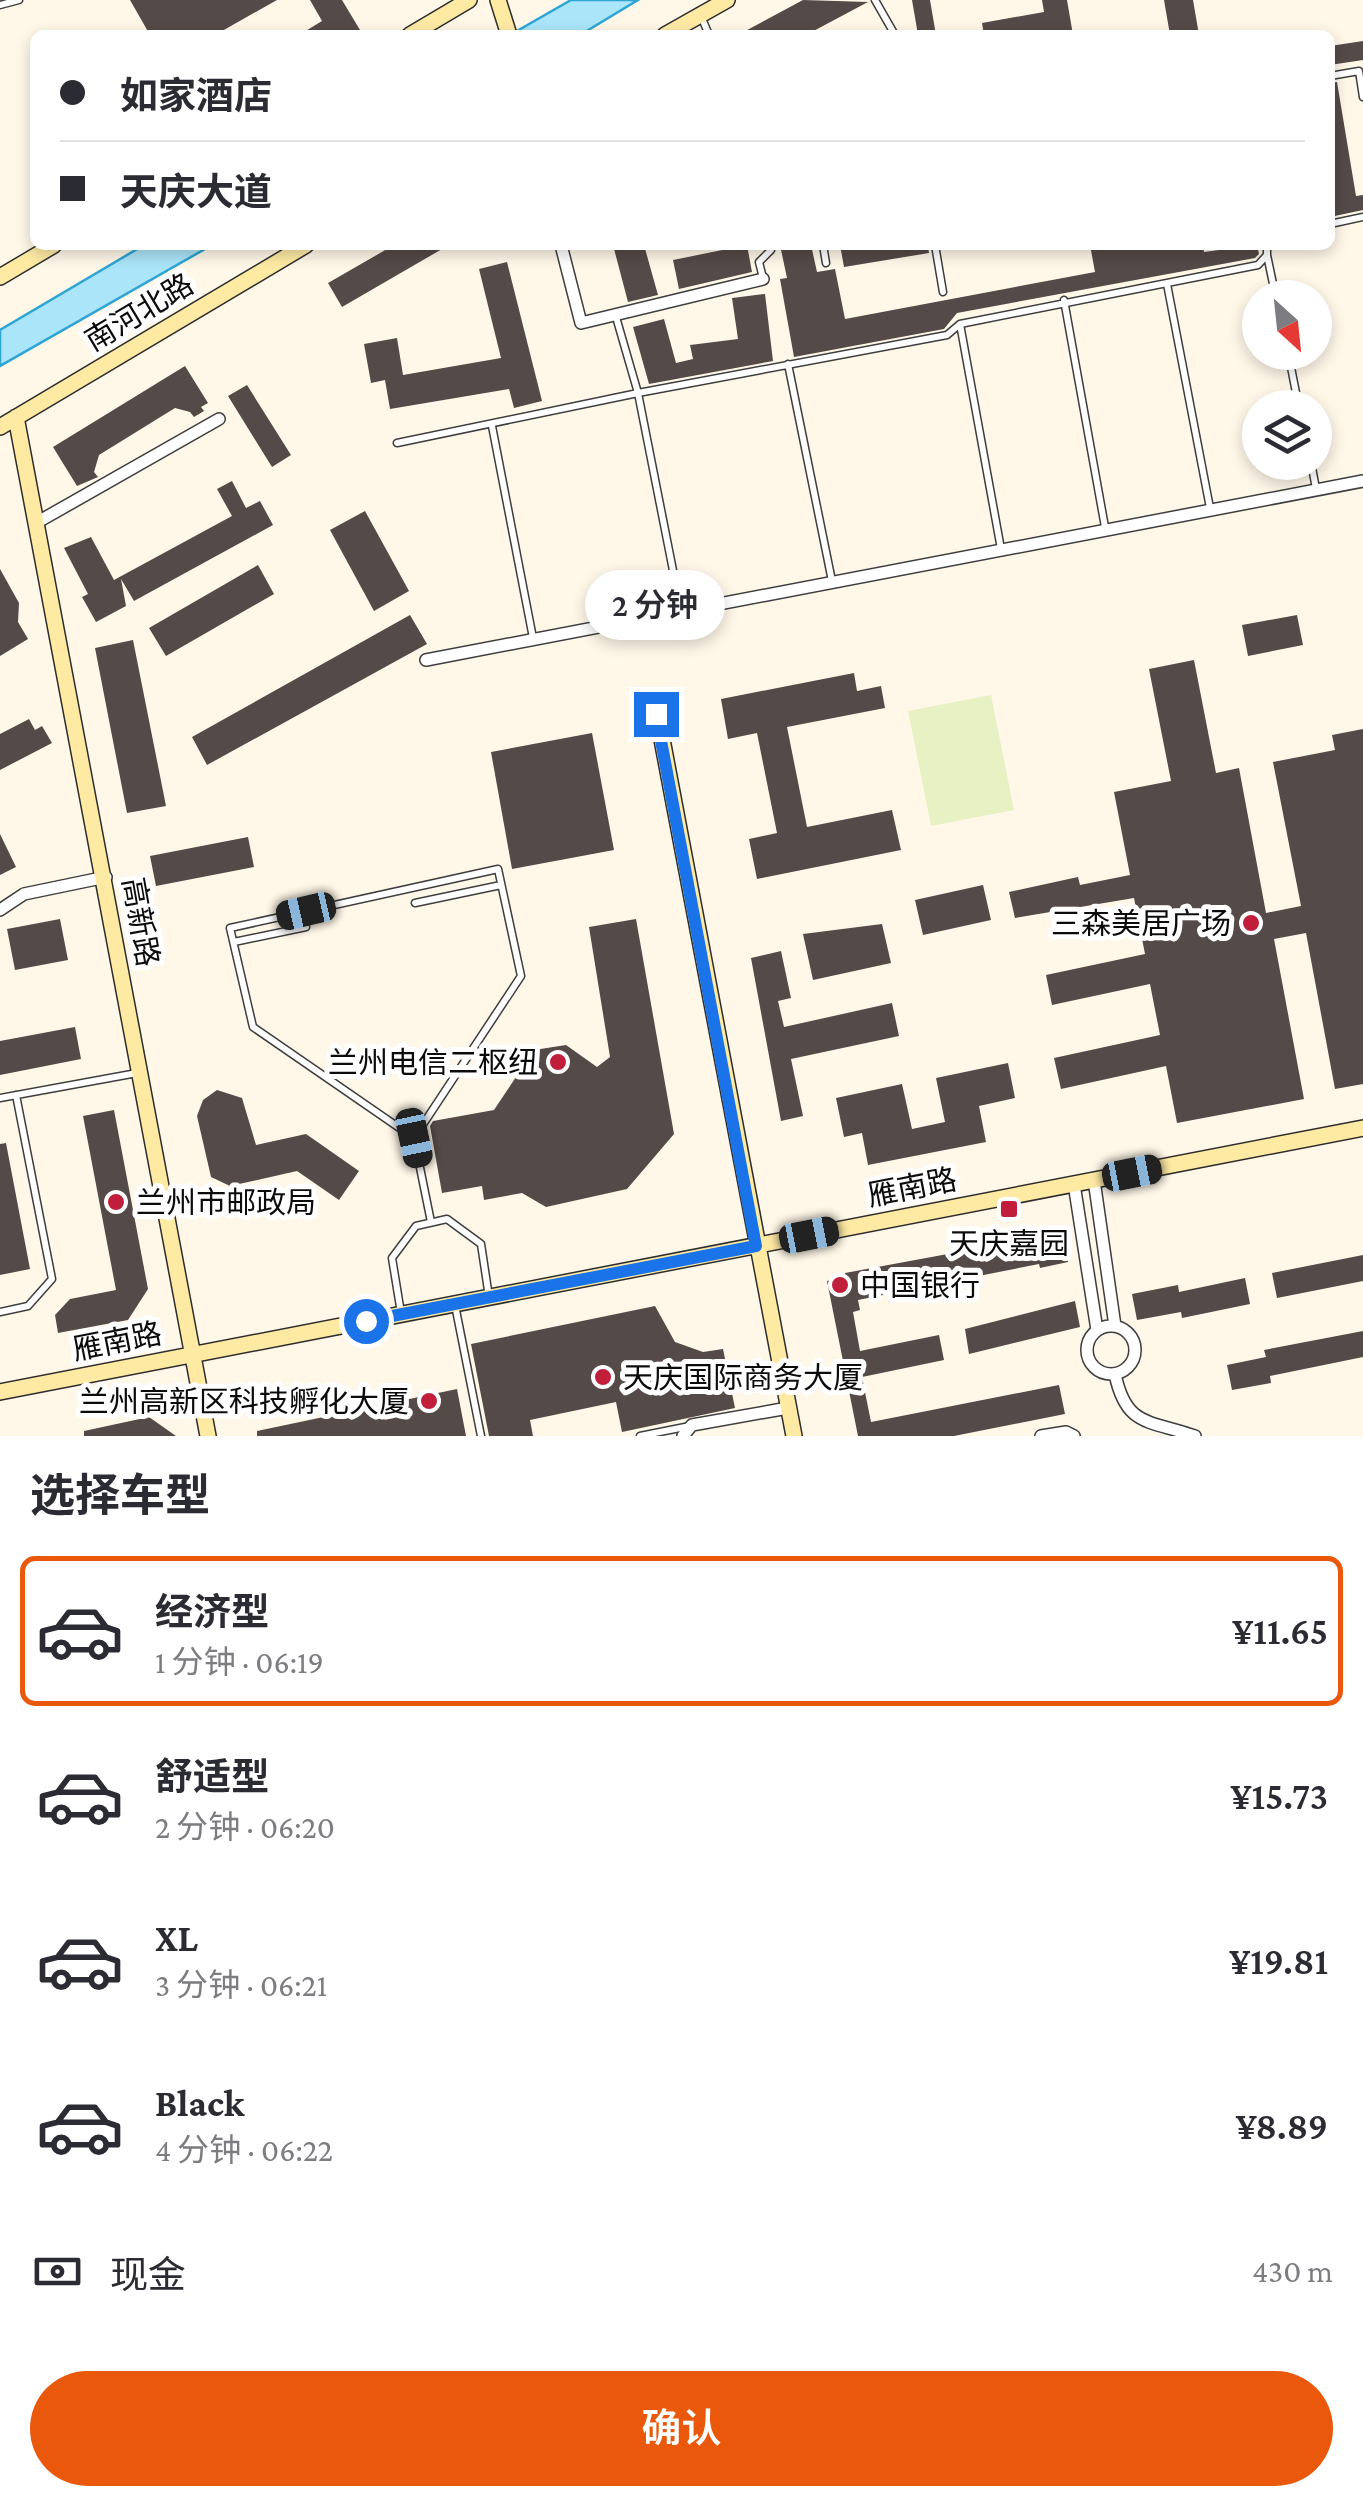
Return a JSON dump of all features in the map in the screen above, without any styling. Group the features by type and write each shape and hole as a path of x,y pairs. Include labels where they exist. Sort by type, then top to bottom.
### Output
{"street":[{"path":"418,30 469,0"},
{"path":"498,0 508,30"},
{"path":"674,30 726,0"},
{"path":"0,277 46,250"},
{"name":"南河北路","path":"0,427 298,250"},
{"path":"562,250 581,322 616,317 763,279"},
{"name":"高新路","path":"16,418 106,877 138,1072 208,1436"},
{"path":"36,524 219,419"},
{"path":"426,660 1001,551 1106,527 1363,481"},
{"path":"656,714 794,1436"},
{"path":"0,910 24,894 106,877"},
{"name":"雁南路","path":"0,1392 1363,1128"},
{"path":"1094,1180 1115,1326"},
{"path":"1074,1184 1097,1330"},
{"path":"1115,1326 1124,1329 1134,1345 1131,1363 1116,1374 1090,1364 1086,1345 1097,1330 1115,1326"},
{"path":"1116,1374 1120,1399 1130,1412 1195,1436"},
{"path":"683,1436 692,1425 788,1408"},
{"path":"1042,1436 1066,1432 1074,1436"}],"lane":[{"path":"0,5 19,0"},
{"path":"876,0 892,30"},
{"path":"700,15 707,30"},
{"path":"1335,75 1358,71 1363,98"},
{"path":"1335,223 1363,217"},
{"path":"763,279 759,262 771,250"},
{"path":"824,250 826,262"},
{"path":"935,250 942,292"},
{"path":"1267,250 1272,280"},
{"path":"397,443 947,335 960,324 1064,300 1258,265 1267,255"},
{"path":"1167,284 1210,508"},
{"path":"1064,300 1106,527"},
{"path":"616,317 638,393 681,611"},
{"path":"960,324 1001,551"},
{"path":"788,364 832,582"},
{"path":"492,426 533,640"},
{"path":"1314,480 1316,489"},
{"path":"414,1138 521,976 498,869 230,928 253,1028 414,1138 432,1222"},
{"path":"414,904 502,885"},
{"path":"233,942 306,927"},
{"path":"0,1098 138,1072"},
{"path":"0,1312 28,1306 52,1279 16,1095"},
{"path":"402,1314 392,1258 416,1226 432,1222 447,1220 481,1244 489,1297"},
{"path":"455,1304 481,1436"},
{"path":"640,1436 692,1425"}],"green space":[{"path":"991,695 1014,810 931,826 908,711"}],"water":[{"path":"571,0 638,0 588,30 519,30"},
{"path":"136,250 203,250 0,366 0,330"}],"building":[{"path":"130,0 277,0 224,30 147,30"},
{"path":"310,0 342,0 360,30 307,30 322,21"},
{"path":"803,0 868,2 815,30 747,30"},
{"path":"912,0 930,0 935,30 917,30"},
{"path":"1042,0 1067,0 1072,30 983,30 982,23 1044,12"},
{"path":"1164,0 1193,0 1198,30 1169,30"},
{"path":"1363,41 1363,60 1335,64 1335,45"},
{"path":"1335,82 1356,196 1363,195 1363,210 1335,216"},
{"path":"385,250 440,250 342,307 328,283"},
{"path":"614,250 645,250 658,295 628,302"},
{"path":"722,250 748,250 752,272 679,289 673,260"},
{"path":"781,250 812,250 817,272 835,269 845,319 1095,272 1091,250 1258,250 1259,254 1255,258 957,313 944,329 794,357 780,279 787,278"},
{"path":"841,250 929,250 929,253 844,267"},
{"path":"507,262 542,401 514,408 509,389 390,409 385,380 371,383 364,344 397,338 403,375 501,358 479,269"},
{"path":"765,294 773,361 649,384 633,327 664,319 676,363 693,359 690,345 738,339 732,298"},
{"path":"185,366 208,403 201,407 204,411 194,417 175,408 99,455 94,472 98,477 77,486 53,447"},
{"path":"247,385 291,455 272,467 228,396"},
{"path":"232,481 246,508 260,501 273,525 134,601 121,579 126,606 96,622 82,597 88,594 64,548 91,537 114,580 232,516 217,489"},
{"path":"365,511 409,591 374,611 330,530"},
{"path":"258,565 274,594 166,656 149,628"},
{"path":"0,569 19,603 18,622 28,639 0,656"},
{"path":"410,615 427,644 207,765 192,737"},
{"path":"1297,615 1303,645 1248,656 1242,625"},
{"path":"133,640 166,806 127,813 95,648"},
{"name":"三森美居广场","path":"1194,660 1216,773 1239,768 1266,913 1301,906 1273,762 1335,750 1332,735 1363,729 1363,1084 1335,1089 1306,933 1274,939 1304,1099 1177,1123 1166,1066 1061,1089 1054,1058 1160,1035 1150,984 1052,1005 1046,975 1145,954 1134,898 1015,918 1009,892 1078,877 1080,885 1130,875 1114,792 1171,781 1149,669"},
{"path":"854,673 857,691 881,686 885,708 787,727 807,827 892,810 901,850 757,879 749,839 777,833 757,733 728,739 721,699"},
{"path":"29,719 35,730 42,726 52,743 0,770 0,734"},
{"path":"592,733 614,850 512,869 491,752"},
{"path":"0,834 16,867 0,875"},
{"path":"248,837 254,867 156,886 150,856"},
{"path":"983,885 991,920 923,935 915,900"},
{"path":"60,919 68,960 15,970 7,929"},
{"name":"兰州电信二枢纽","path":"636,919 674,1134 627,1189 546,1207 522,1193 484,1200 482,1186 442,1193 430,1126 433,1121 494,1110 534,1050 566,1045 597,1067 610,1057 589,927"},
{"path":"882,924 891,963 813,980 803,934"},
{"path":"781,951 791,998 778,1001 784,1027 892,1003 899,1036 791,1059 803,1116 781,1121 751,958"},
{"path":"75,1027 81,1059 0,1075 0,1041"},
{"path":"1008,1063 1015,1098 979,1106 986,1142 868,1165 862,1133 844,1137 836,1098 902,1084 912,1129 945,1122 936,1078"},
{"path":"217,1090 242,1098 256,1145 306,1134 359,1171 339,1200 297,1171 230,1186 211,1177 197,1116 203,1100"},
{"name":"兰州市邮政局","path":"114,1110 148,1289 128,1320 58,1333 55,1315 70,1299 116,1290 83,1116"},
{"path":"6,1143 30,1269 0,1275 0,1144"},
{"path":"1062,1233 1068,1262 1040,1268 1039,1264 858,1300 860,1310 853,1312 860,1351 939,1335 944,1360 862,1377 871,1422 1059,1385 1065,1414 954,1436 858,1436 827,1281 846,1277 845,1273"},
{"path":"1363,1255 1363,1281 1277,1298 1272,1273"},
{"path":"1245,1278 1250,1304 1182,1318 1181,1312 1137,1320 1132,1294 1178,1285 1179,1292"},
{"path":"1075,1301 1080,1327 969,1354 965,1329"},
{"name":"天庆国际商务大厦","path":"655,1306 675,1342 703,1352 723,1349 735,1408 622,1432 616,1402 530,1420 533,1436 489,1436 471,1344"},
{"path":"1363,1331 1363,1357 1270,1376 1271,1383 1232,1390 1227,1365 1266,1357 1264,1350"},
{"name":"兰州高新区科技孵化大厦","path":"457,1389 466,1436 257,1436 257,1431"},
{"path":"149,1417 176,1436 84,1436 84,1431"}],"place":[{"name":"三森美居广场","path":"1251,923"},
{"name":"兰州电信二枢纽","path":"558,1062"},
{"name":"兰州市邮政局","path":"116,1202"},
{"name":"天庆嘉园","path":"1009,1209"},
{"name":"中国银行","path":"840,1285"},
{"name":"天庆国际商务大厦","path":"603,1377"},
{"name":"兰州高新区科技孵化大厦","path":"429,1401"}],"route":[{"path":"366,1321 756,1246 656,714"}]}
